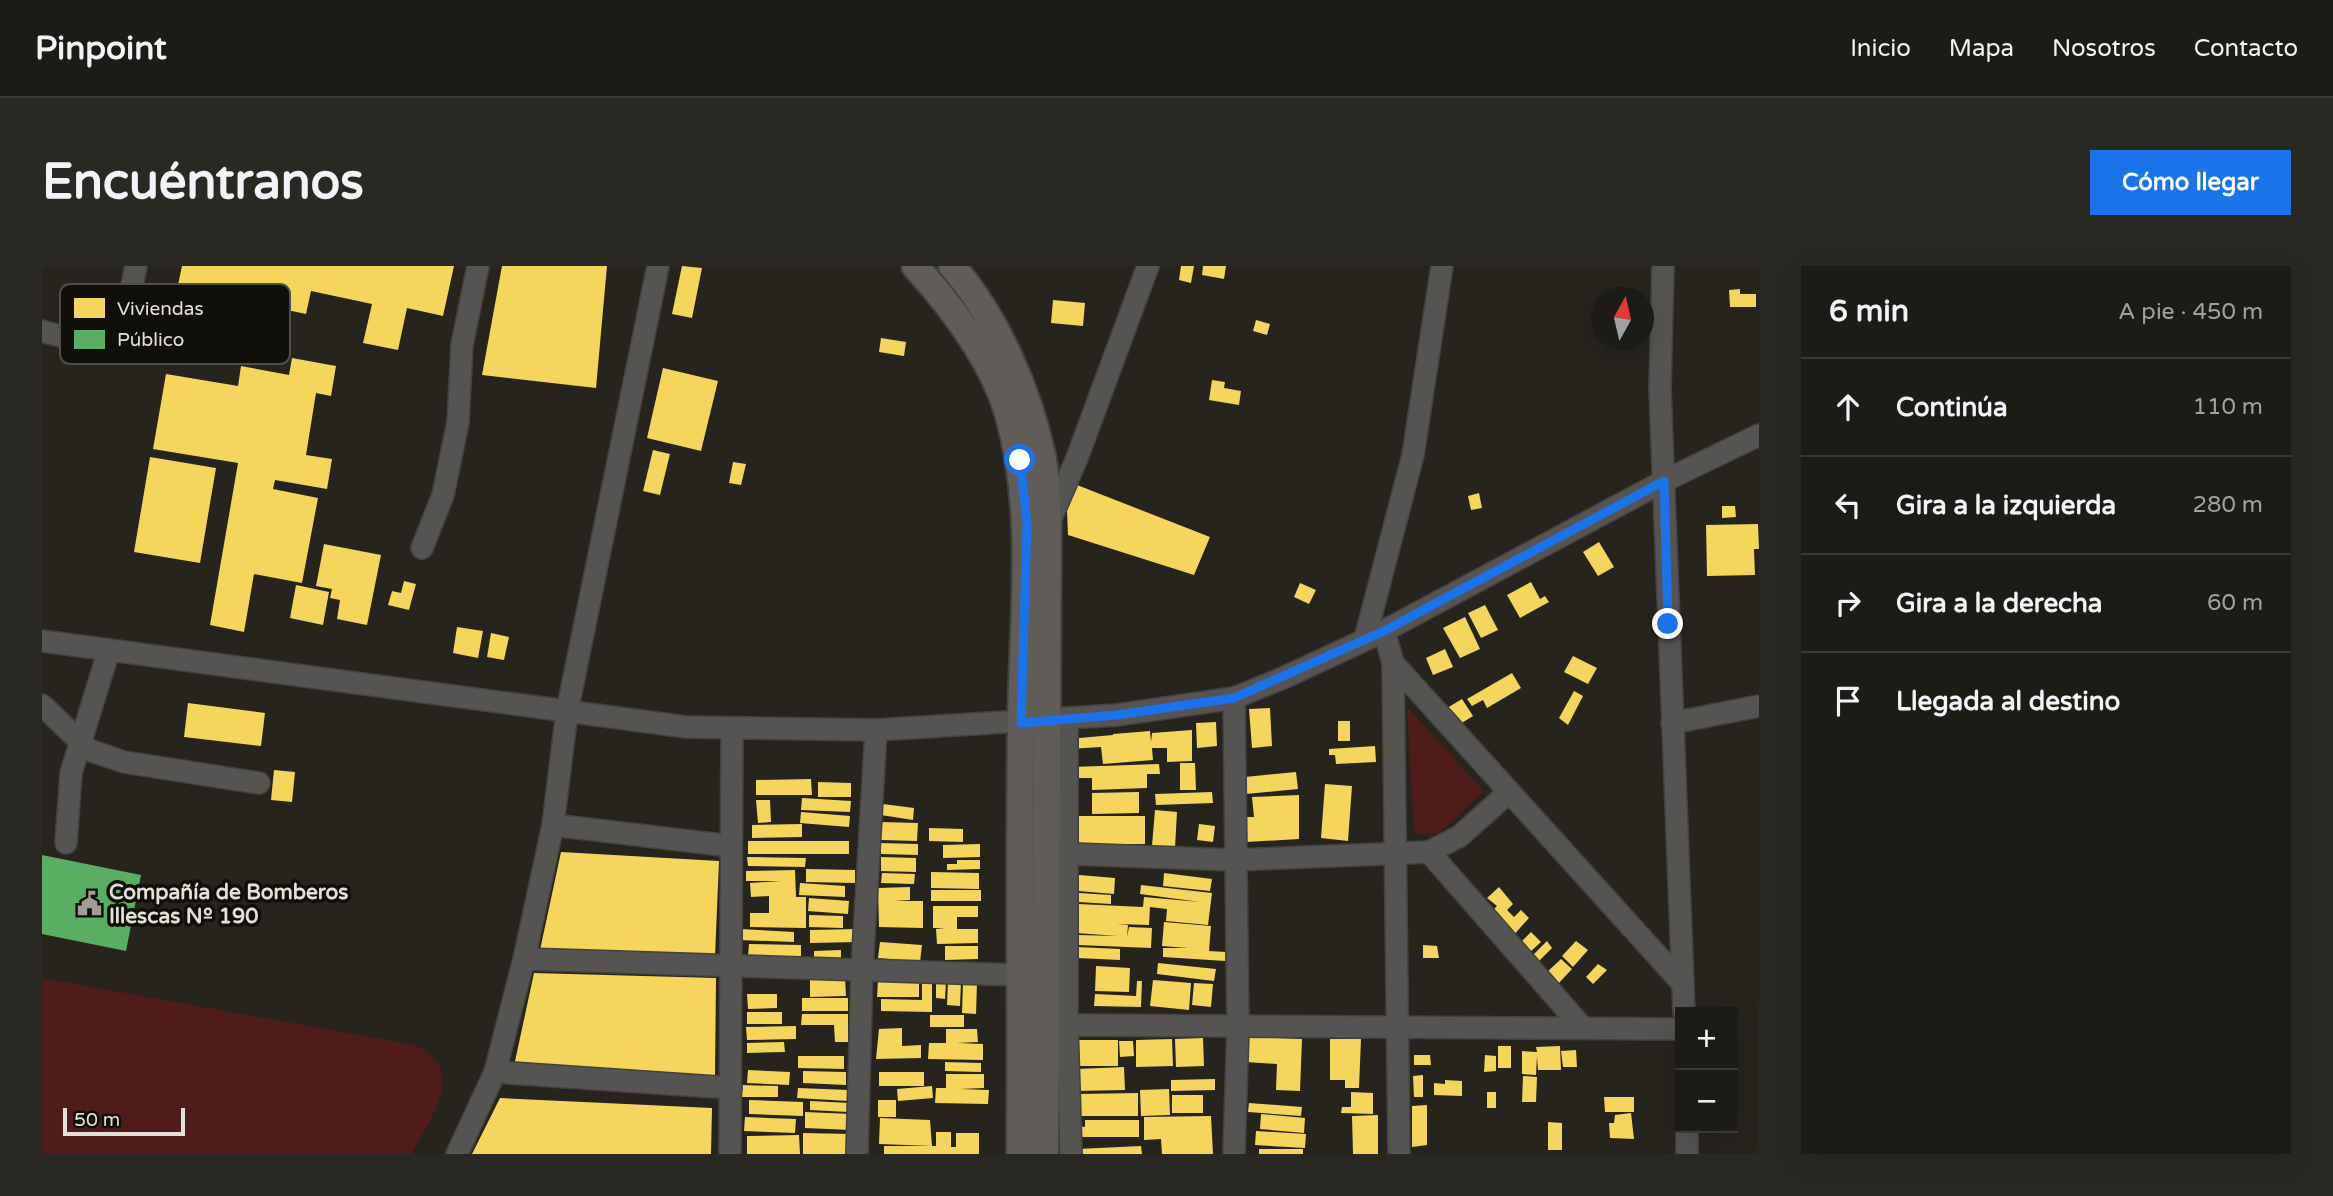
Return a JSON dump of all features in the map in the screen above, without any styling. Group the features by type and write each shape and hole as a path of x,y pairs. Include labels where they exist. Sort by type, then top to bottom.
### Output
{"main road":[{"path":"915,266 941,294 985,362 1007,410 1020,460 1057,854 1045,1154"},
{"path":"952,266 1005,348 1029,406 1043,458 1048,525 1045,722 1021,975 1020,1154"}],"street":[{"path":"132,284 136,266"},
{"path":"422,548 443,495 458,422 462,345 478,266"},
{"path":"457,1154 495,1072 524,959 553,825 567,712 658,266"},
{"path":"1048,525 1077,458 1148,266"},
{"path":"1442,266 1413,455 1374,635 1393,663 1508,793 1683,984"},
{"path":"1663,266 1660,389 1684,1007"},
{"path":"42,331 60,336"},
{"path":"42,641 686,727 876,730 1045,722 1234,698 1374,635 1664,481 1759,435"},
{"path":"66,843 67,800 79,741 109,650"},
{"path":"1393,663 1399,1154"},
{"path":"1234,698 1238,1027 1234,1154"},
{"path":"42,705 89,750 124,762 259,783"},
{"path":"1672,723 1759,706"},
{"path":"730,1154 733,729"},
{"path":"858,1154 862,970 876,730"},
{"path":"1071,1154 1057,854 1234,860 1429,852 1460,836 1508,793"},
{"path":"553,825 731,846"},
{"path":"1429,852 1582,1027"},
{"path":"524,959 1021,975"},
{"path":"1067,1025 1675,1029"},
{"path":"495,1072 731,1088"},
{"path":"1687,1133 1687,1154"}],"shaded area":[{"path":"1407,707 1484,791 1438,833 1414,834"},
{"path":"42,978 415,1045 431,1055 440,1067 440,1096 435,1111 411,1154 42,1154"}],"building: Viviendas":[{"path":"182,266 454,266 443,316 407,308 398,350 363,343 372,304 311,291 306,314 290,311 290,284 178,284"},
{"path":"502,266 607,266 596,388 482,375"},
{"path":"682,266 702,268 692,318 672,314"},
{"path":"1181,266 1194,266 1191,283 1179,280"},
{"path":"1203,266 1226,266 1224,279 1202,275"},
{"path":"1740,289 1740,294 1756,294 1756,307 1730,307 1729,290"},
{"path":"1053,300 1085,303 1083,326 1051,323"},
{"path":"1256,320 1270,324 1267,335 1253,331"},
{"path":"881,338 906,342 904,356 879,352"},
{"path":"292,358 336,366 331,396 316,393 306,455 332,459 327,489 275,480 273,489 318,498 302,583 254,574 244,632 210,625 238,463 153,449 166,374 238,386 241,366 289,375"},
{"path":"663,368 718,381 701,451 647,438"},
{"path":"1212,380 1225,382 1224,388 1241,391 1239,405 1209,400"},
{"path":"653,450 670,454 660,495 643,491"},
{"path":"150,457 216,468 200,563 134,552"},
{"path":"733,462 746,464 741,485 729,483"},
{"path":"1077,485 1210,537 1194,575 1068,535 1067,510"},
{"path":"1479,493 1482,508 1471,510 1468,496"},
{"path":"1722,506 1735,506 1736,517 1722,518"},
{"path":"1758,524 1759,549 1754,549 1755,575 1707,576 1706,525"},
{"path":"1599,542 1614,567 1598,576 1583,552"},
{"path":"324,544 381,555 367,625 337,619 340,600 330,598 332,589 316,586"},
{"path":"404,581 416,584 409,610 388,605 392,591 401,593"},
{"path":"1531,582 1540,599 1545,596 1549,602 1520,618 1507,595"},
{"path":"1300,583 1316,590 1309,604 1294,597"},
{"path":"296,585 329,592 323,625 290,618"},
{"path":"1485,605 1498,630 1481,638 1468,613"},
{"path":"1465,617 1480,649 1460,658 1443,628"},
{"path":"457,627 483,631 478,658 453,653"},
{"path":"491,633 509,637 504,660 487,657"},
{"path":"1445,649 1453,667 1433,675 1426,658"},
{"path":"1573,656 1597,668 1588,684 1564,672"},
{"path":"1512,673 1521,688 1487,708 1483,700 1472,706 1467,699"},
{"path":"1574,691 1583,696 1568,725 1559,718"},
{"path":"1462,699 1473,716 1457,726 1447,708"},
{"path":"188,703 265,713 261,746 184,737"},
{"path":"1270,708 1272,746 1252,748 1249,709"},
{"path":"1338,721 1350,721 1350,741 1338,741"},
{"path":"1216,722 1217,746 1197,748 1196,723"},
{"path":"1192,730 1192,761 1167,762 1167,748 1152,748 1153,760 1103,764 1101,747 1069,749 1068,739 1150,731 1151,742 1152,733"},
{"path":"1375,746 1376,762 1336,764 1335,755 1329,755 1329,749"},
{"path":"1180,763 1195,763 1196,790 1180,790"},
{"path":"1159,764 1160,774 1147,774 1147,788 1092,790 1092,778 1073,778 1072,767"},
{"path":"274,770 295,772 292,802 271,800"},
{"path":"1296,772 1298,789 1246,794 1245,777"},
{"path":"811,779 812,795 756,795 756,780"},
{"path":"818,782 851,783 851,797 818,797"},
{"path":"1325,784 1352,786 1348,841 1321,838"},
{"path":"1139,792 1139,813 1092,814 1092,793"},
{"path":"1212,792 1213,803 1156,805 1155,794"},
{"path":"1299,795 1299,839 1246,842 1244,817 1254,817 1252,797"},
{"path":"802,798 851,801 850,812 801,810"},
{"path":"756,800 770,800 771,822 758,823"},
{"path":"883,804 914,808 913,820 881,815"},
{"path":"1155,810 1177,812 1175,848 1152,846"},
{"path":"801,812 850,816 849,827 800,823"},
{"path":"1074,816 1145,816 1145,844 1074,844"},
{"path":"881,822 918,823 917,841 881,840"},
{"path":"802,824 802,837 752,838 752,825"},
{"path":"1199,824 1215,826 1213,842 1197,840"},
{"path":"929,828 963,829 963,842 929,841"},
{"path":"748,841 849,841 849,854 748,854"},
{"path":"881,843 918,844 918,855 881,854"},
{"path":"980,844 980,857 943,858 943,845"},
{"path":"561,852 719,861 715,957 540,950"},
{"path":"747,857 806,858 805,867 748,866"},
{"path":"881,857 916,858 916,872 881,871"},
{"path":"957,860 980,860 980,869 947,870 947,864 957,864"},
{"path":"806,869 855,870 855,883 806,882"},
{"path":"795,870 796,897 806,897 806,928 750,927 750,913 769,913 769,896 751,897 750,883 781,881 746,881 746,871"},
{"path":"931,872 979,873 979,889 931,888"},
{"path":"882,873 915,874 914,884 881,883"},
{"path":"1164,873 1212,879 1210,891 1163,886"},
{"path":"1079,875 1115,878 1114,894 1078,891"},
{"path":"800,883 845,886 845,897 799,895"},
{"path":"1141,885 1212,893 1208,925 1166,921 1167,909 1150,907 1149,925 1117,924 1128,925 1127,937 1129,927 1152,928 1151,948 1078,945 1078,935 1118,936 1076,933 1078,904 1143,907 1144,897 1200,902 1140,894"},
{"path":"910,887 910,900 894,901 923,901 923,928 879,927 878,888"},
{"path":"1499,887 1513,904 1507,910 1514,917 1521,910 1529,918 1512,937 1492,911 1497,906 1487,898"},
{"path":"931,890 981,890 981,901 931,901"},
{"path":"1079,893 1111,895 1111,904 1078,902"},
{"path":"809,898 849,901 848,914 808,911"},
{"path":"933,906 978,906 978,917 957,917 957,929 978,929 978,943 937,944 936,929 945,928 933,928"},
{"path":"809,915 843,916 843,928 809,927"},
{"path":"1164,922 1211,926 1209,951 1226,952 1225,961 1163,957 1163,948 1188,948 1162,946"},
{"path":"740,929 794,932 794,942 739,940"},
{"path":"858,929 858,942 810,943 810,930"},
{"path":"1531,932 1541,942 1529,953 1519,944"},
{"path":"1547,941 1552,948 1537,963 1531,957"},
{"path":"1576,941 1588,950 1573,967 1562,956"},
{"path":"880,942 922,945 920,962 878,958"},
{"path":"749,944 801,945 801,958 748,956"},
{"path":"1423,945 1437,946 1439,958 1423,958"},
{"path":"945,946 978,946 978,959 945,960"},
{"path":"1077,947 1120,949 1120,960 1077,958"},
{"path":"841,950 841,962 814,962 814,951"},
{"path":"1561,959 1572,969 1557,985 1545,974"},
{"path":"1158,963 1216,969 1214,981 1157,974"},
{"path":"1598,964 1607,970 1593,984 1586,977"},
{"path":"1096,966 1130,968 1129,992 1095,991"},
{"path":"534,973 716,978 715,1077 514,1066"},
{"path":"810,978 845,978 846,996 810,997"},
{"path":"878,980 919,980 919,997 877,997"},
{"path":"1153,980 1191,983 1189,1010 1150,1006"},
{"path":"922,981 932,981 932,1012 881,1011 881,999 922,1000"},
{"path":"936,981 946,981 945,999 936,998"},
{"path":"948,981 961,981 960,1006 947,1005"},
{"path":"1137,981 1142,981 1141,1007 1094,1006 1095,994 1136,996"},
{"path":"963,983 977,983 976,1014 962,1013"},
{"path":"1194,983 1213,984 1211,1007 1192,1005"},
{"path":"747,994 777,994 777,1008 748,1009"},
{"path":"802,998 848,998 848,1011 802,1011"},
{"path":"747,1012 782,1012 782,1024 747,1024"},
{"path":"802,1014 848,1014 848,1042 835,1042 834,1025 801,1025"},
{"path":"930,1015 964,1015 964,1027 930,1027"},
{"path":"796,1026 796,1039 747,1040 746,1027"},
{"path":"902,1028 902,1046 921,1045 921,1058 876,1059 879,1029"},
{"path":"946,1029 977,1029 978,1042 957,1043 983,1044 983,1060 928,1059 929,1043 946,1043"},
{"path":"1247,1037 1302,1039 1300,1091 1276,1090 1277,1064 1246,1062"},
{"path":"1203,1038 1204,1066 1176,1067 1175,1039"},
{"path":"1172,1039 1173,1066 1136,1067 1136,1040"},
{"path":"1330,1039 1361,1039 1359,1088 1345,1088 1345,1080 1330,1080"},
{"path":"1074,1040 1118,1040 1118,1066 1075,1066"},
{"path":"1119,1041 1133,1041 1134,1056 1120,1057"},
{"path":"784,1042 785,1052 747,1053 747,1043"},
{"path":"1498,1046 1511,1046 1511,1068 1498,1068"},
{"path":"1560,1046 1561,1070 1538,1070 1537,1056 1536,1075 1522,1074 1522,1051 1537,1052 1536,1047"},
{"path":"1576,1050 1577,1067 1563,1067 1561,1051"},
{"path":"1414,1055 1430,1055 1431,1065 1414,1065"},
{"path":"1485,1055 1496,1056 1496,1071 1484,1072"},
{"path":"798,1056 844,1056 844,1069 798,1068"},
{"path":"945,1062 981,1063 981,1072 945,1071"},
{"path":"1124,1067 1125,1090 1077,1091 1077,1069"},
{"path":"748,1070 790,1072 789,1085 747,1083"},
{"path":"803,1071 846,1072 846,1085 803,1083"},
{"path":"879,1072 924,1072 924,1086 879,1086"},
{"path":"946,1074 984,1074 984,1088 960,1089 989,1090 988,1104 935,1103 936,1088 946,1088"},
{"path":"1423,1075 1423,1097 1414,1097 1413,1076"},
{"path":"1523,1076 1537,1077 1536,1102 1522,1102"},
{"path":"1215,1079 1215,1090 1171,1091 1171,1080"},
{"path":"1445,1080 1462,1081 1462,1096 1434,1095 1434,1083 1445,1084"},
{"path":"740,1085 778,1086 778,1097 740,1097"},
{"path":"932,1086 933,1098 898,1101 897,1089"},
{"path":"798,1088 849,1090 848,1101 797,1098"},
{"path":"1169,1089 1170,1115 1141,1116 1140,1090"},
{"path":"1351,1092 1373,1093 1373,1114 1341,1113 1342,1107 1351,1107"},
{"path":"1487,1092 1496,1092 1496,1108 1487,1108"},
{"path":"1138,1093 1138,1116 1078,1116 1078,1094"},
{"path":"1172,1095 1203,1095 1203,1113 1172,1113"},
{"path":"1604,1097 1634,1097 1634,1112 1605,1112"},
{"path":"500,1098 712,1108 711,1154 472,1154"},
{"path":"749,1100 803,1102 803,1116 749,1114"},
{"path":"878,1100 896,1100 896,1117 878,1117"},
{"path":"810,1101 850,1103 849,1112 810,1110"},
{"path":"1249,1103 1302,1107 1301,1116 1248,1112"},
{"path":"1427,1105 1427,1145 1412,1147 1412,1106"},
{"path":"805,1112 852,1114 851,1130 805,1128"},
{"path":"1631,1113 1634,1139 1610,1138 1609,1123 1614,1123 1615,1115"},
{"path":"1261,1114 1305,1118 1304,1133 1260,1129"},
{"path":"1378,1115 1378,1154 1353,1154 1352,1116"},
{"path":"1211,1116 1213,1154 1162,1154 1161,1139 1144,1140 1144,1117"},
{"path":"745,1117 796,1119 795,1133 744,1131"},
{"path":"880,1118 930,1120 932,1146 879,1144"},
{"path":"1085,1120 1139,1120 1139,1137 1078,1137 1078,1126 1085,1127"},
{"path":"1548,1122 1562,1123 1562,1150 1548,1150"},
{"path":"1256,1131 1306,1134 1305,1148 1255,1145"},
{"path":"936,1132 951,1132 951,1147 956,1147 956,1133 979,1133 979,1154 884,1154 884,1146 936,1146"},
{"path":"803,1133 851,1134 850,1154 803,1154"},
{"path":"799,1135 800,1154 747,1154 747,1136"},
{"path":"1141,1146 1142,1154 1079,1154 1078,1149"},
{"path":"1259,1149 1303,1149 1303,1154 1259,1154"}],"building: Público":[{"name":"Compañía de Bomberos Illescas Nº 190","path":"42,855 141,875 126,951 42,934"}],"place":[{"name":"Compañía de Bomberos Illescas Nº 190","path":"89,904"}],"route":[{"path":"1020,460 1027,523 1021,723 1117,715 1234,698 1384,631 1664,481 1668,624"}]}
